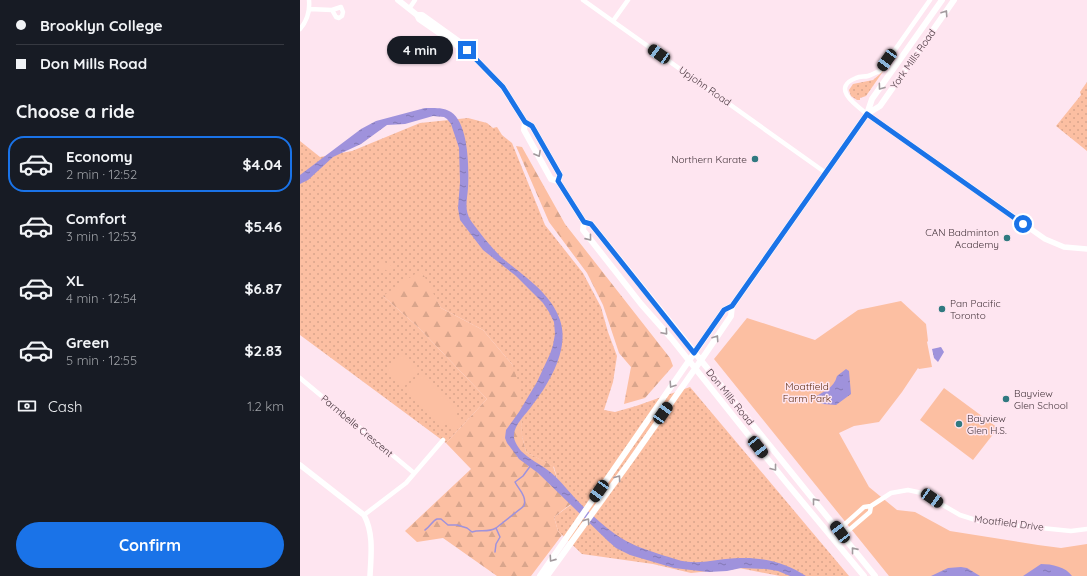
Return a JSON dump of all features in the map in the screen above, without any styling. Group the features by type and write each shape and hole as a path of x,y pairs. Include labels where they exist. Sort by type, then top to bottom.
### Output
{"main road":[{"name":"Don Mills Road","path":"398,0 417,15 422,15 461,43 503,87 525,122 524,130 551,179 558,181 584,222 583,230 633,294 863,575"},
{"name":"York Mills Road","path":"540,576 724,310 732,306 826,173 867,114 872,99 942,0"},
{"name":"York Mills Road","path":"867,114 880,106 908,68 954,0"},
{"name":"Don Mills Road","path":"584,222 591,224 875,576"},
{"path":"600,252 608,246"},
{"path":"633,294 642,288"},
{"name":"York Mills Road","path":"547,576 731,316 732,306"}],"street":[{"path":"300,29 307,20 309,0"},
{"path":"409,9 415,0"},
{"name":"Upjohn Road","path":"583,0 826,173"},
{"path":"613,21 628,0"},
{"name":"York Mills Road","path":"867,114 848,99 845,92 847,85 854,78 869,76 880,70 930,0"},
{"path":"309,9 332,10"},
{"path":"867,114 1045,239 1064,247 1087,249"},
{"name":"Parmbelle Crescent","path":"300,378 414,474"},
{"path":"364,515 406,483 443,440"},
{"path":"300,465 364,515 369,525 371,536 372,575"},
{"name":"Moatfield Drive","path":"833,538 840,532 844,524 864,507 871,506 891,493 899,491 922,493 950,510 982,522 1071,530 1087,529"},
{"name":"Moatfield Drive","path":"840,532 849,530 870,512 871,506"}],"green space":[{"path":"892,57 866,96 860,98 860,100 857,100 851,96 849,90 853,84 873,80 880,74"},
{"path":"1087,82 1087,151 1056,126 1081,95 1080,92"},
{"path":"468,118 487,123 493,128 497,127 502,135 512,143 545,225 583,273 601,307 617,356 613,382 604,410 615,412 690,387 849,576 780,576 739,568 691,573 653,564 582,554 558,531 554,517 576,501 558,482 554,467 526,452 522,436 521,416 512,364 483,330 441,308 434,296 383,296 417,326 487,399 446,443 300,335 300,141 320,157 352,151 420,123"},
{"path":"516,146 522,147 565,224 670,358 673,366 645,398 624,404 631,367 619,353 603,305 587,273 549,222"},
{"path":"380,260 394,267 392,273 377,266"},
{"path":"421,270 441,308 483,330 512,364 521,390 522,436 526,452 553,466 558,482 576,500 554,517 558,531 562,535 531,576 497,576 443,538 417,542 405,531 471,469 446,443 487,399 417,326 383,296"},
{"name":"Moatfield Farm Park","path":"901,301 926,324 927,342 932,367 918,368 879,422 854,426 839,433 869,487 897,510 915,512 950,531 1061,548 1087,544 1087,576 889,576 714,359 747,318 815,340 858,310"},
{"path":"402,353 419,372 402,388 385,370"},
{"path":"421,373 457,410 440,426 404,389"},
{"name":"Bayview Glen H.S.","path":"944,388 998,428 973,460 920,420"},
{"path":"454,414 462,423 454,430 446,422"}],"water":[{"path":"425,108 448,110 457,118 461,126 467,147 468,180 466,205 467,213 471,221 500,256 542,292 549,300 560,320 562,343 556,366 545,388 516,427 514,439 521,451 527,457 546,468 593,516 615,534 633,544 665,556 688,562 740,558 766,560 783,564 806,576 790,576 778,571 766,569 741,568 727,571 708,572 674,568 630,555 616,548 538,473 519,459 507,443 505,438 506,430 537,382 550,354 555,334 554,322 543,303 516,276 483,250 460,220 458,208 460,182 459,148 451,124 444,117 433,116 405,124 387,125 361,144 333,157 308,180 300,184 300,175 361,129 376,121"},
{"path":"941,347 944,352 938,362 934,358 932,349"},
{"path":"846,369 849,371 851,394 836,405 823,404 813,398 831,387 837,376"},
{"path":"1041,564 1066,570 1072,576 1023,576"},
{"path":"948,568 967,568 980,576 931,576"}],"waterway":[{"path":"425,530 437,519 441,519 448,525 457,525 467,528 472,532 496,528 524,506 524,496 515,482 523,476 531,465"},
{"path":"495,552 496,544 500,537 496,528"}],"place":[{"name":"Northern Karate","path":"755,159"},
{"name":"CAN Badminton Academy","path":"1007,238"},
{"name":"Pan Pacific Toronto","path":"942,309"},
{"name":"Bayview Glen School","path":"1006,399"},
{"name":"Bayview Glen H.S.","path":"959,424"}],"route":[{"path":"467,50 503,87 525,122 532,126 560,175 558,181 584,222 591,224 680,333 694,353 724,310 732,306 867,114 1023,224"}]}
